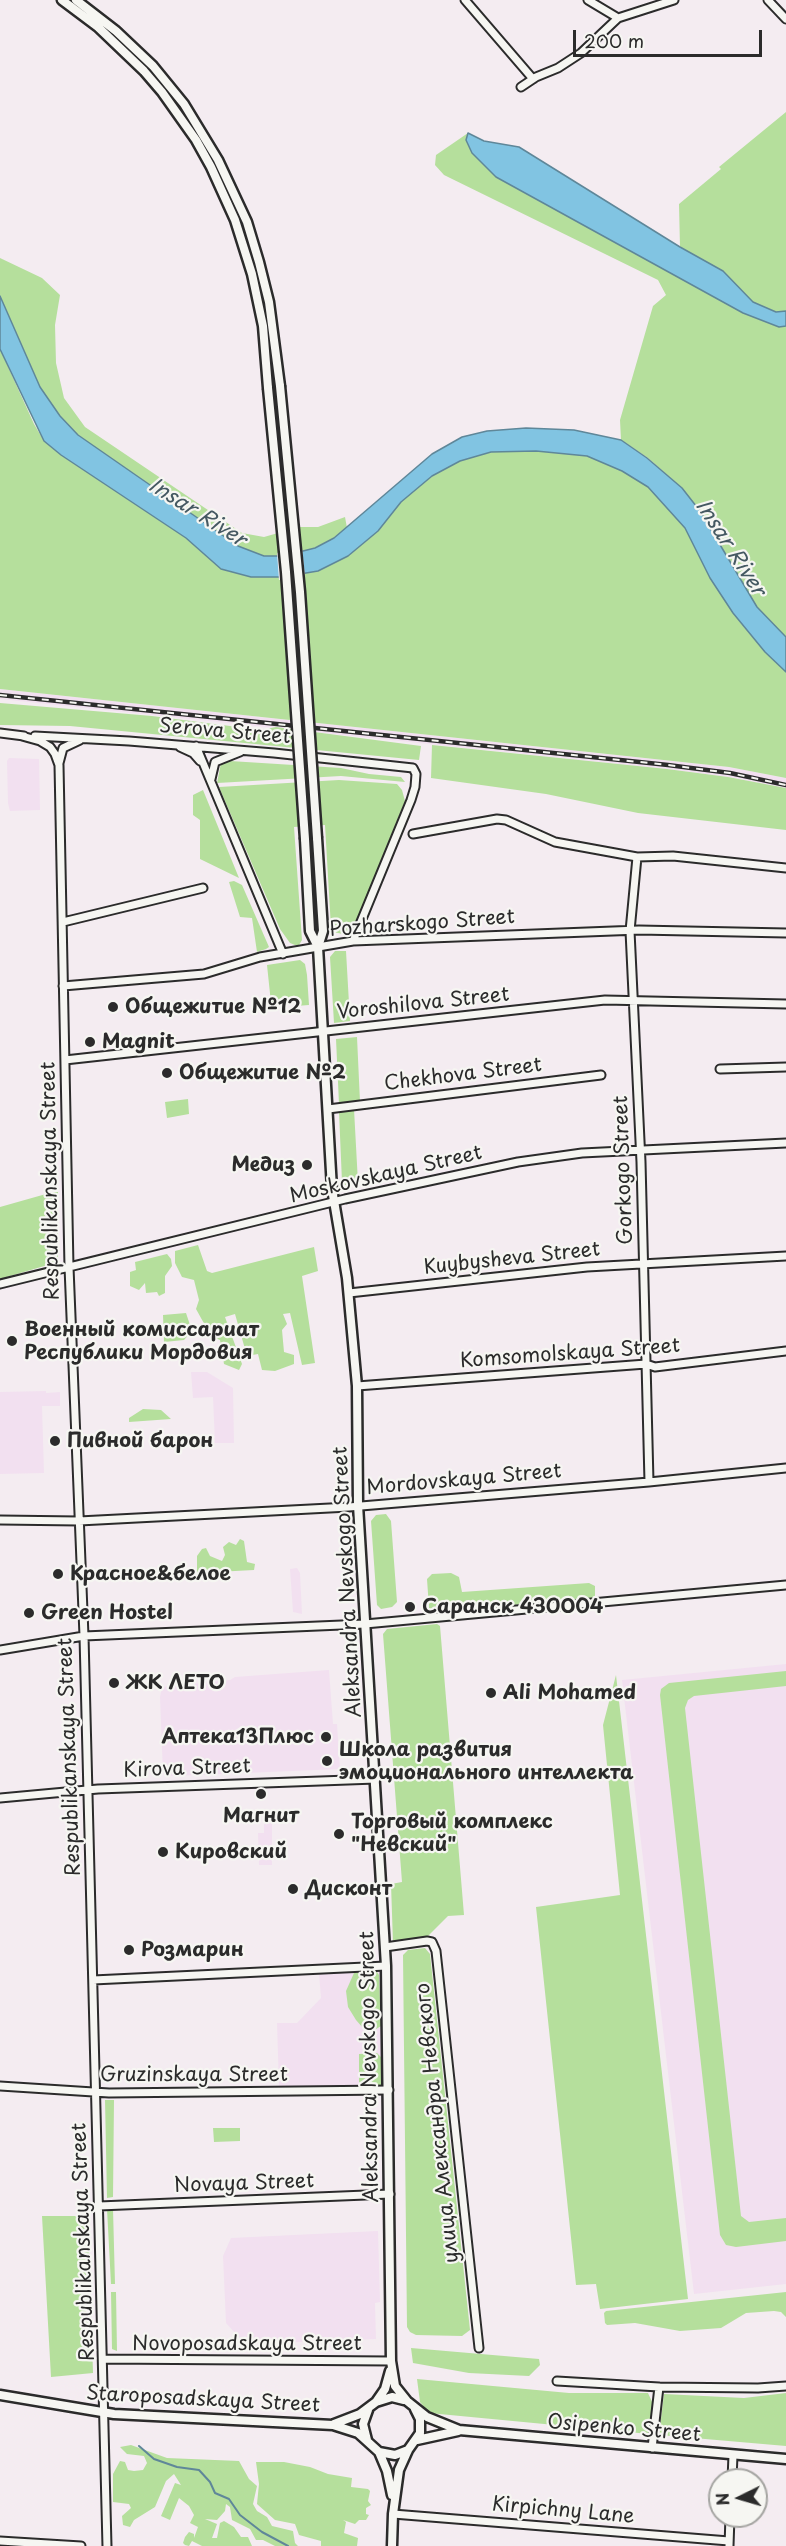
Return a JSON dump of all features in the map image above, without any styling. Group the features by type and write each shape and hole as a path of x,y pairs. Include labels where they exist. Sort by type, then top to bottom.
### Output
{"main road":[{"path":"62,0 98,27 144,71 196,140 235,220 252,273 263,326 286,572 310,931 318,947"},
{"path":"76,0 116,31 153,66 184,104 218,160 247,222 259,262 269,302 280,387 300,592 323,931 318,947"},
{"name":"Aleksandra Nevskogo Street","path":"318,947 333,1204 349,1293 357,1386 358,1505 386,1966 391,2361"},
{"path":"391,2361 395,2386 420,2419 421,2426 417,2440 408,2450 399,2470 393,2514"},
{"path":"367,2440 363,2424 389,2380 391,2361"},
{"name":"Staroposadskaya Street","path":"0,2395 105,2414 333,2425"},
{"path":"333,2425 350,2420 373,2405 392,2397 410,2404 439,2423 459,2430"},
{"path":"333,2425 351,2430 367,2440 379,2452 391,2485 392,2546"},
{"path":"417,2440 459,2430"},
{"name":"Osipenko Street","path":"459,2430 786,2459"},
{"path":"379,2452 395,2455 408,2450"}],"street":[{"path":"465,0 533,79"},
{"path":"588,0 618,18"},
{"path":"521,87 581,53 618,18 674,0"},
{"path":"768,0 786,19"},
{"name":"Serova Street","path":"0,735 175,744 413,768 416,774 411,800 353,941"},
{"path":"22,735 50,747 59,765"},
{"path":"59,765 63,748 85,738"},
{"path":"175,744 193,753 204,766"},
{"path":"196,746 283,954"},
{"path":"211,785 210,774 215,762 244,750"},
{"name":"Respublikanskaya Street","path":"59,765 69,1267 84,1636 107,2546"},
{"path":"413,834 497,819 506,820 555,842 637,856 674,856 786,868"},
{"name":"Gorkogo Street","path":"637,856 630,931 644,1264 648,1482"},
{"path":"63,922 203,888"},
{"name":"Pozharskogo Street","path":"63,986 204,974 260,957 353,941 709,929 786,933"},
{"name":"Voroshilova Street","path":"65,1060 605,1000 786,1004"},
{"path":"720,1069 786,1067"},
{"name":"Chekhova Street","path":"328,1109 601,1075"},
{"name":"Moskovskaya Street","path":"0,1284 333,1204 345,1199 529,1160 640,1149 786,1143"},
{"name":"Kuybysheva Street","path":"349,1293 587,1267 786,1256"},
{"name":"Komsomolskaya Street","path":"357,1386 646,1364 655,1367 786,1351"},
{"name":"Mordovskaya Street","path":"0,1520 79,1521 358,1505 648,1482 786,1468"},
{"path":"0,1650 84,1636 365,1624 786,1585"},
{"name":"Kirova Street","path":"0,1798 88,1789 376,1779"},
{"name":"улица Александра Невского","path":"385,1947 427,1941 432,1942 435,1950 479,2348"},
{"path":"93,1980 386,1966"},
{"name":"Gruzinskaya Street","path":"0,2086 96,2093 389,2090"},
{"name":"Novaya Street","path":"99,2206 390,2194"},
{"name":"Novoposadskaya Street","path":"103,2359 391,2361"},
{"path":"557,2381 659,2386 758,2388 786,2386"},
{"path":"652,2448 659,2386"},
{"path":"732,2468 733,2455"},
{"name":"Kirpichny Lane","path":"393,2514 729,2544"},
{"path":"729,2544 730,2528"},
{"path":"0,2541 81,2546"}],"shaded area":[{"path":"0,689 729,767 786,778 786,788 667,769 0,699"},
{"path":"9,758 39,759 40,810 10,811 7,761"},
{"path":"191,1372 207,1372 233,1388 234,1443 215,1443 213,1397 193,1398"},
{"path":"46,1391 46,1393 60,1392 60,1406 42,1406 44,1473 0,1474 0,1392"},
{"path":"297,1568 300,1573 302,1614 293,1612 290,1569"},
{"path":"786,1664 786,2284 694,2294 622,1680"},
{"path":"329,1670 333,1724 337,1724 340,1769 172,1776 163,1774 160,1697 162,1687 230,1680 235,1677"},
{"path":"272,1822 272,1865 259,1865 258,1833 264,1833 264,1823"},
{"path":"379,1970 383,2085 279,2087 277,2023 297,2023 321,1998 319,1973"},
{"path":"378,2231 380,2302 375,2303 376,2339 245,2344 226,2323 223,2256 231,2238"}],"green space":[{"path":"786,112 786,637 757,607 700,511 682,488 648,458 621,440 620,420 653,306 666,295 658,280 444,175 435,165 436,155 468,133 466,140 680,247 679,204 721,169 719,167"},
{"path":"0,258 42,278 60,295 55,325 56,363 64,398 85,427 242,533 264,537 299,527 318,527 345,517 347,528 316,548 283,556 264,556 238,546 78,435 60,416 40,387 0,296"},
{"path":"0,349 44,441 61,455 186,538 221,569 318,571 348,556 378,531 401,502 432,476 460,461 491,452 536,451 587,456 622,471 648,487 685,528 710,578 733,613 765,652 786,672 786,778 729,767 0,689"},
{"path":"0,703 152,716 261,730 276,727 421,746 419,760 70,726 0,725"},
{"path":"432,745 667,769 786,788 786,830 638,813 546,794 431,778"},
{"path":"230,761 341,768 401,777 405,782 341,776 217,783 221,763"},
{"path":"339,780 397,784 402,790 405,801 358,917 351,928 343,934 333,932 331,928 325,825 294,827 302,940 299,945 295,945 290,943 280,929 219,787"},
{"path":"203,790 239,878 200,859 200,820 193,815 193,795"},
{"path":"234,881 242,885 269,947 266,949 257,952 252,918 240,917 229,882"},
{"path":"335,951 346,951 350,1021 334,1023 330,957"},
{"path":"300,960 305,964 309,1005 296,1006 296,1000 271,1003 267,965"},
{"path":"357,1037 360,1102 339,1104 336,1039"},
{"path":"188,1099 189,1114 167,1118 165,1102"},
{"path":"354,1109 358,1183 345,1185 342,1182 339,1112"},
{"path":"58,1192 58,1262 0,1279 0,1207"},
{"path":"198,1245 207,1271 212,1273 314,1247 318,1271 302,1276 315,1363 302,1365 290,1313 283,1314 287,1324 282,1330 284,1352 294,1355 294,1364 275,1371 262,1370 258,1354 247,1356 235,1314 225,1317 242,1364 239,1370 224,1364 220,1340 211,1336 196,1309 199,1300 194,1280 182,1277 175,1263 175,1251"},
{"path":"167,1254 172,1266 165,1276 165,1293 159,1296 157,1292 146,1293 145,1283 139,1290 130,1286 130,1272 136,1270 135,1262"},
{"path":"186,1313 192,1331 184,1340 164,1342 163,1315"},
{"path":"143,1409 161,1410 171,1419 129,1422 129,1418"},
{"path":"386,1514 391,1521 397,1602 392,1607 381,1609 377,1605 371,1521 376,1515"},
{"path":"240,1539 244,1541 247,1562 255,1564 254,1570 197,1573 197,1556 202,1549 206,1548 210,1556 222,1561 225,1555 223,1547 229,1542 236,1545"},
{"path":"451,1573 459,1577 462,1592 589,1583 595,1586 595,1596 592,1599 431,1611 427,1579 432,1574"},
{"path":"437,1624 440,1626 464,1915 448,1916 425,1939 393,1943 391,1884 402,1882 383,1634 387,1629"},
{"path":"786,1671 786,1686 694,1696 688,1700 685,1708 741,2216 749,2222 786,2218 786,2241 736,2247 726,2245 720,2235 660,1695 661,1689 669,1683"},
{"path":"616,1675 688,2299 600,2309 596,2284 576,2285 536,1907 620,1895 603,1725"},
{"path":"425,1948 430,1954 470,2330 462,2336 416,2335 407,2327 403,1955 408,1950"},
{"path":"377,1972 381,2026 373,2031 363,2028 356,2020 348,2007 346,1991 354,1973"},
{"path":"377,2053 382,2058 383,2085 359,2085 359,2054"},
{"path":"105,2100 114,2100 113,2197 107,2198"},
{"path":"213,2128 240,2128 240,2141 214,2142"},
{"path":"107,2209 113,2209 115,2284 111,2284"},
{"path":"42,2216 88,2216 93,2373 51,2377"},
{"path":"111,2292 116,2292 117,2351 112,2349"},
{"path":"786,2292 786,2317 781,2312 774,2311 746,2313 721,2328 680,2331 635,2323 607,2325 605,2323 604,2313 606,2311"},
{"path":"411,2348 539,2359 540,2365 529,2376 469,2373 413,2363"},
{"path":"417,2379 569,2393 648,2393 653,2404 649,2434 429,2413 420,2402"},
{"path":"786,2393 786,2446 659,2435 664,2394 744,2398"},
{"path":"131,2445 167,2458 239,2461 249,2479 257,2486 253,2504 257,2511 267,2517 272,2526 293,2531 295,2543 298,2546 275,2546 263,2540 256,2540 250,2529 232,2520 230,2507 226,2504 225,2511 217,2520 205,2519 217,2524 212,2538 217,2538 220,2523 224,2521 234,2527 241,2537 248,2537 252,2546 202,2546 192,2541 189,2546 185,2545 183,2543 185,2537 189,2532 194,2534 194,2538 198,2527 190,2523 194,2515 189,2506 179,2498 170,2520 161,2516 175,2483 181,2485 174,2474 166,2481 155,2507 134,2520 130,2527 123,2525 122,2516 131,2508 129,2504 113,2502 113,2474 120,2461 125,2462 128,2470 134,2471 143,2470 147,2463 144,2456 127,2454 120,2447"},
{"path":"256,2462 284,2462 310,2467 328,2474 352,2478 351,2487 368,2489 370,2491 368,2501 371,2505 366,2508 366,2514 369,2515 366,2520 359,2520 355,2524 343,2520 346,2522 344,2533 358,2538 357,2546 321,2546 321,2541 299,2535 295,2524 275,2520 257,2504 259,2484"}],"water":[{"path":"468,133 484,141 519,147 680,247 723,271 753,302 776,312 786,311 786,326 779,327 743,313 496,177 472,153 466,140"},
{"path":"0,296 40,387 60,416 78,435 238,546 264,556 283,556 315,548 334,538 432,454 462,437 487,431 526,428 574,430 621,440 647,458 682,488 700,511 757,607 786,637 786,672 765,652 733,613 710,578 685,528 648,487 622,471 587,456 536,451 491,452 460,461 432,476 401,502 378,531 348,556 318,571 282,577 251,577 221,569 186,538 61,455 44,441 0,349"}],"pier":[{"path":"302,548 305,576 279,580 277,553"}],"waterway":[{"path":"139,2446 154,2459 177,2467 199,2470 210,2482 215,2493 229,2499 240,2515 262,2532 288,2546"}],"railway":[{"path":"0,695 668,765 730,773 786,785"}],"place":[{"name":"Общежитие №12","path":"113,1007"},
{"name":"Magnit","path":"90,1042"},
{"name":"Общежитие №2","path":"167,1073"},
{"name":"Медиз","path":"307,1165"},
{"name":"Военный комиссариат Республики Мордовия","path":"12,1341"},
{"name":"Пивной барон","path":"55,1441"},
{"name":"Красное&белое","path":"58,1574"},
{"name":"Саранск 430004","path":"410,1607"},
{"name":"Green Hostel","path":"29,1613"},
{"name":"ЖК ЛЕТО","path":"114,1683"},
{"name":"Ali Mohamed","path":"491,1693"},
{"name":"Аптека13Плюс","path":"326,1737"},
{"name":"Школа развития эмоционального интеллекта","path":"327,1761"},
{"name":"Магнит","path":"261,1794"},
{"name":"Торговый комплекс \"Невский\"","path":"339,1834"},
{"name":"Кировский","path":"163,1852"},
{"name":"Дисконт","path":"293,1889"},
{"name":"Розмарин","path":"129,1950"}],"water label":[{"name":"Insar River","path":"197,513"},
{"name":"Insar River","path":"730,548"}]}
